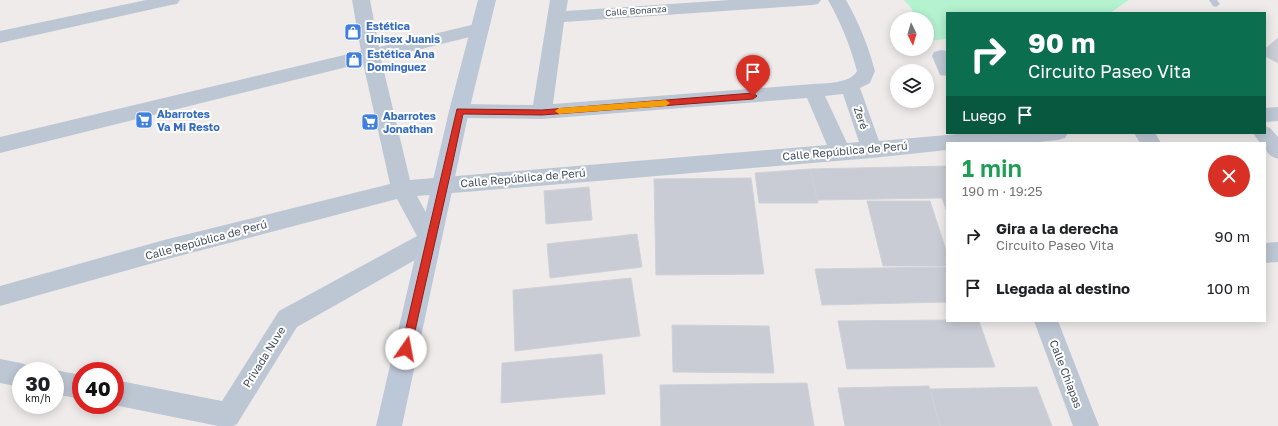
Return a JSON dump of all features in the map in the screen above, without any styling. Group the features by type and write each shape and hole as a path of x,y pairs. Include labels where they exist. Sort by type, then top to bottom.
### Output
{"street":[{"path":"0,37 171,0"},
{"path":"361,0 371,56 402,189 430,240"},
{"path":"389,426 459,111 487,0"},
{"name":"Calle Bonanza","path":"558,8 812,0"},
{"path":"459,111 542,112 814,91 850,86 863,78 866,71 859,45 849,21 837,0"},
{"path":"542,112 558,8"},
{"path":"0,145 480,29"},
{"name":"Zeré","path":"850,86 872,150"},
{"path":"814,91 841,152"},
{"path":"1266,115 1278,114"},
{"name":"Calle República de Perú","path":"948,142 976,139 1030,139 1053,134"},
{"path":"1264,134 1278,151"},
{"name":"Calle República de Perú","path":"0,296 164,250 402,189 444,184 872,150 946,142"},
{"name":"Privada Nuve","path":"124,395 228,415 288,319 430,240"},
{"path":"1266,254 1278,252"},
{"name":"Calle Chiapas","path":"1046,322 1086,426"},
{"path":"0,371 12,373"}],"green space":[{"path":"904,0 1129,0 1111,12 946,12 946,39 934,40 934,12 912,12 912,9"}],"building":[{"path":"1278,38 1278,63 1266,57 1266,48"},
{"path":"946,166 946,209 942,198 817,200 810,169"},
{"path":"810,169 818,203 759,203 755,173"},
{"path":"751,178 764,274 656,275 654,179"},
{"path":"589,187 592,220 546,224 544,191"},
{"path":"867,201 930,201 946,250 946,266 883,266"},
{"path":"637,234 642,267 550,278 547,244"},
{"path":"946,267 946,302 822,305 815,269"},
{"path":"631,278 640,336 515,351 513,290"},
{"path":"946,320 946,322 979,322 995,367 847,369 838,321"},
{"path":"672,325 769,326 774,373 673,372"},
{"path":"602,354 605,394 501,403 502,363"},
{"path":"807,383 814,426 661,426 660,385"},
{"path":"929,386 940,426 845,426 838,388"},
{"path":"1037,387 1052,426 940,426 930,389"}],"slow traffic":[{"path":"559,111 666,103"}],"place":[{"name":"Estética Unisex Juanis","path":"353,32"},
{"name":"Estética Ana Dominguez","path":"354,60"},
{"name":"Abarrotes Va Mi Resto","path":"144,120"},
{"name":"Abarrotes Jonathan","path":"370,122"}],"route":[{"path":"406,349 444,184 459,111 502,113 542,112 753,96"}]}
